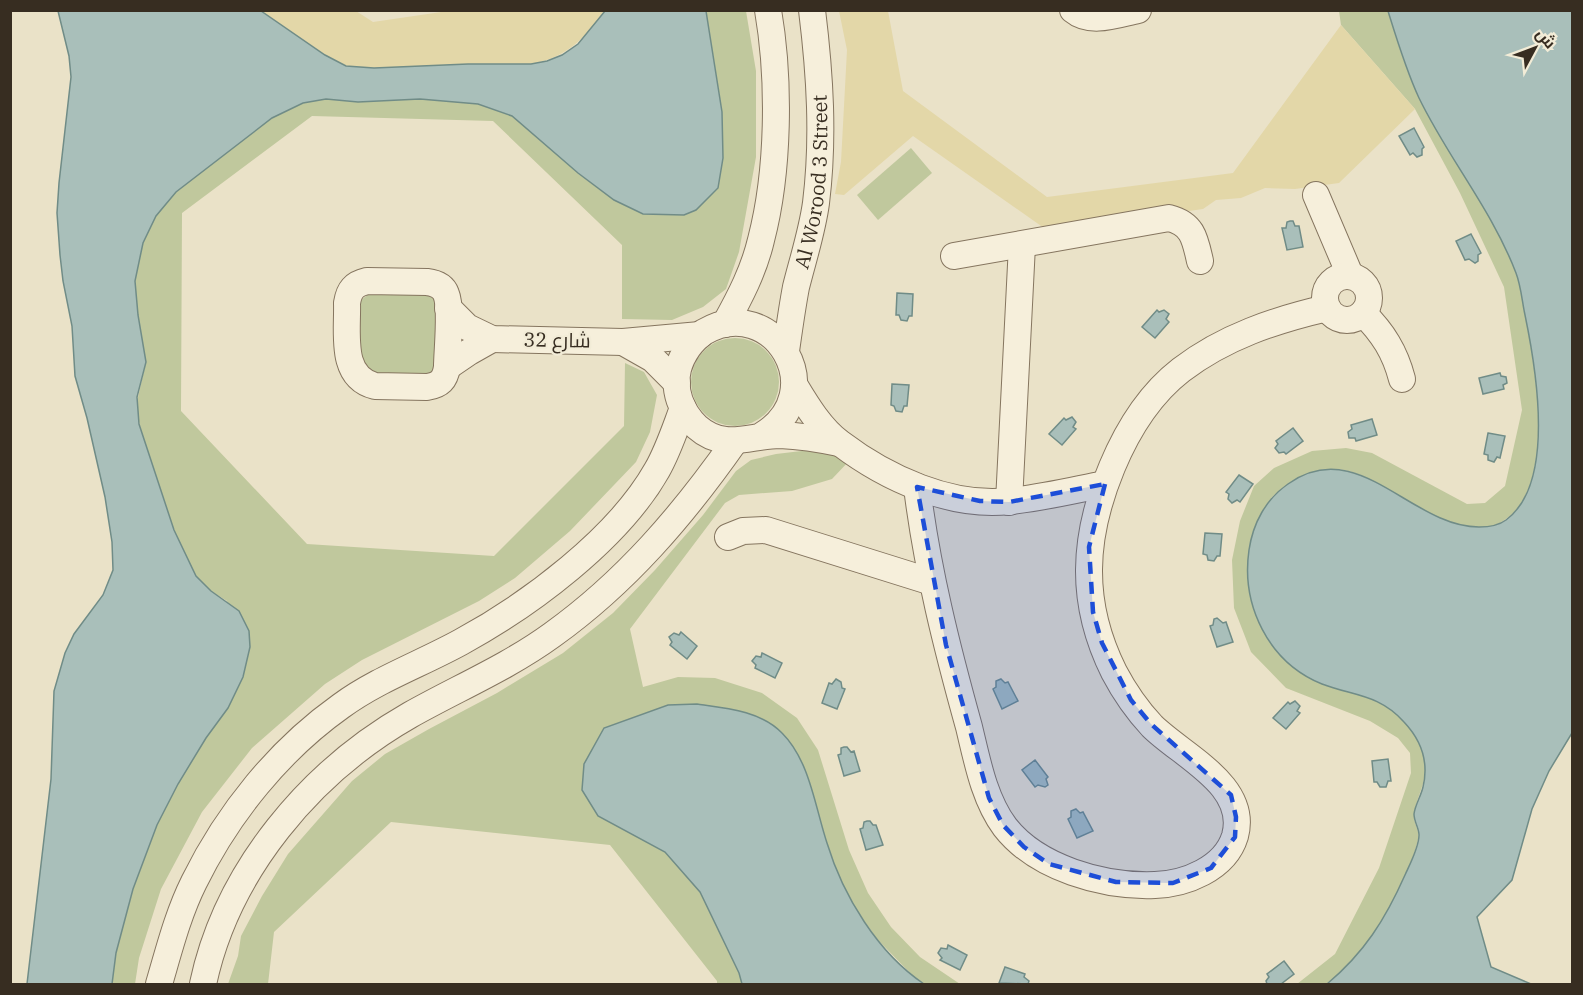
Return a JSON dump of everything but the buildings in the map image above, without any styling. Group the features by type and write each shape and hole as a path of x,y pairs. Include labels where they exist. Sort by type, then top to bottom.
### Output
{"street":[{"name":"Al Worood 3 Street","path":"725,324 751,273 768,204 774,148 776,92 768,10"},
{"name":"Al Worood 3 Street","path":"786,351 796,287 808,246 816,204 820,162 821,110 812,10"},
{"path":"1073,10 1085,18 1138,10"},
{"path":"1316,195 1350,275 1364,284 1368,291 1368,307 1356,318 1348,321 1332,315 1324,300 1328,284 1334,279 1350,275"},
{"path":"954,256 1169,218 1179,221 1193,235 1200,261"},
{"path":"1009,502 1022,245"},
{"name":"شارع 32","path":"367,281 435,283 446,295 448,308 447,368 442,382 435,386 375,386 361,380 351,368 347,303 352,288 359,283 367,281"},
{"name":"شارع 32","path":"448,308 467,327 492,339 623,342 700,335"},
{"path":"917,487 932,582 950,656 989,798 1004,825 1024,847 1050,864 1082,875 1116,882 1153,885 1191,878 1211,868 1223,855 1234,837 1236,817 1231,795 1217,779 1173,746 1150,724 1131,700 1115,673 1102,643 1093,612 1089,580 1089,547 1095,515 1123,442 1148,404 1179,371 1217,346 1243,334 1327,308"},
{"path":"1363,313 1378,328 1389,344 1402,379"},
{"path":"725,324 742,324 759,328 774,338 786,351 794,373 795,386 788,410 772,429 748,440 722,440 704,432 690,419 683,408 677,383 678,369 683,356 700,335 725,324"},
{"name":"شارع 32","path":"447,368 469,351 492,339"},
{"name":"شارع 32","path":"623,342 653,359 677,383"},
{"path":"795,386 815,416 839,443 891,475 917,487 948,497 1009,502 1105,484"},
{"path":"159,984 174,933 194,882 220,834 279,759 308,731 340,706 373,684 461,642 507,614 550,583 590,549 638,499 657,471 672,440 683,408"},
{"path":"761,436 801,437 839,443"},
{"path":"203,984 225,916 249,868 282,823 320,782 363,746 409,716 511,663 595,602 634,566 671,526 735,441"},
{"path":"728,537 743,531 766,530 932,582"},
{"path":"219,984 228,949 225,916"}],"highlighted area":[{"path":"1105,484 1089,547 1093,612 1102,643 1131,700 1151,724 1231,795 1236,817 1235,837 1211,868 1173,883 1116,882 1049,864 1024,847 1003,825 989,798 946,645 917,487 980,501 1009,502"}],"green space":[{"path":"706,11 746,11 756,71 756,157 739,252 726,289 703,307 672,320 622,319 622,245 493,121 312,116 182,213 181,411 307,544 494,556 624,426 625,363 644,372 657,395 650,432 636,462 570,531 515,578 479,601 362,660 325,684 252,748 202,812 161,889 139,958 135,984 112,984 116,953 133,889 157,825 178,784 206,738 228,708 243,677 227,601 211,591 196,576 174,530 143,441 136,406 146,362 135,281 143,243 156,216 176,192 272,118 303,103 326,99 358,102 420,99 478,103 512,116 578,173 614,200 643,214 684,215 723,158 722,111"},
{"path":"1339,11 1388,11 1402,56 1416,89 1508,252 1517,275 1533,362 1538,418 1537,446 1534,472 1526,495 1513,513 1493,526 1473,528 1451,523 1364,476 1344,470 1324,470 1304,475 1271,498 1324,685 1377,700 1395,712 1416,737 1424,757 1425,768 1414,820 1418,833 1417,845 1387,912 1351,962 1327,984 1297,984 1335,954 1379,868 1411,773 1410,753 1398,738 1370,721 1286,688 1251,652 1234,608 1232,560 1240,521 1254,486 1274,468 1312,451 1346,448 1372,453 1467,504 1485,503 1505,486 1522,410 1504,287 1460,193 1415,109 1341,25"},
{"path":"911,148 932,173 878,220 857,195"},
{"path":"428,292 439,301 440,359 433,373 425,376 371,376 359,368 357,307 363,298 372,293"},
{"path":"735,338 760,345 772,357 779,382 772,407 760,419 735,426 710,419 698,407 691,382 698,357 710,345"},
{"path":"810,450 836,452 850,460 832,479 792,491 739,495 725,503 630,629 643,687 678,677 715,678 762,693 797,718 818,750 849,850 868,893 891,927 920,957 960,984 924,984 914,977 877,939 853,905 838,875 827,843 747,713 697,704 668,705 605,728 598,816 665,852 700,892 739,973 742,984 717,984 717,981 610,845 391,822 274,932 268,984 228,984 238,956 241,936 262,896 288,854 352,781 385,754 497,693 563,653 613,613 655,570 703,515 736,471 751,460"}],"sand":[{"path":"261,11 356,11 373,22 448,11 605,11 574,45 565,52 544,61 531,64 374,68 346,66 325,55"},
{"path":"839,11 888,11 903,91 1047,197 1233,173 1341,25 1415,109 1339,183 1295,189 1265,188 1241,198 1216,200 1203,209 1189,211 1168,206 1044,228 913,136 844,195 835,194 841,162 847,50"}],"water":[{"path":"58,11 261,11 325,55 346,66 374,68 531,64 562,55 578,44 605,11 706,11 722,112 723,158 718,188 696,210 684,215 643,214 614,200 578,173 512,116 478,104 420,99 358,102 326,99 303,103 272,118 176,192 156,216 143,243 135,281 146,362 137,397 139,424 174,530 196,576 211,591 239,611 249,631 250,647 243,677 228,708 206,738 178,784 157,825 133,889 116,953 112,984 27,984 51,779 54,691 65,653 74,634 103,595 113,570 112,542 105,497 75,376 72,326 60,255 57,213 71,77 69,56"},
{"path":"1388,11 1572,11 1572,733 1549,771 1532,809 1512,880 1477,917 1491,967 1531,984 1327,984 1352,960 1372,935 1390,907 1412,861 1419,840 1414,814 1425,778 1424,760 1415,736 1395,713 1365,697 1322,684 1287,662 1262,629 1249,591 1249,550 1257,521 1267,504 1280,490 1314,471 1338,470 1361,476 1430,513 1454,523 1479,527 1493,526 1506,520 1522,503 1532,480 1537,453 1537,393 1518,278 1495,228 1419,98"},
{"path":"1414,128 1424,147 1422,155 1417,157 1413,153 1410,155 1399,136"},
{"path":"1293,221 1295,226 1299,226 1303,247 1287,250 1282,228 1286,228 1287,222"},
{"path":"1471,234 1481,253 1475,263 1469,259 1465,260 1456,241"},
{"path":"897,293 913,294 912,316 909,316 907,321 901,320 899,315 896,315"},
{"path":"1157,310 1159,312 1164,310 1169,314 1166,319 1169,322 1155,338 1142,327"},
{"path":"1500,373 1501,376 1506,377 1507,383 1503,385 1504,389 1483,394 1479,378"},
{"path":"892,384 909,385 907,406 904,406 902,412 896,411 891,405"},
{"path":"1072,417 1076,422 1073,427 1076,429 1062,445 1049,434 1064,418 1066,420"},
{"path":"1372,419 1377,435 1356,441 1355,438 1349,438 1348,432 1352,429 1351,425"},
{"path":"1293,428 1303,441 1286,454 1279,453 1275,448 1278,444 1276,441"},
{"path":"1488,433 1505,436 1500,458 1497,457 1494,462 1488,460 1488,455 1484,454"},
{"path":"1239,475 1253,484 1240,502 1237,500 1232,503 1226,492"},
{"path":"1205,533 1222,534 1220,556 1217,556 1214,561 1208,560 1207,555 1203,554"},
{"path":"1217,618 1223,623 1226,622 1233,642 1217,647 1210,626"},
{"path":"681,632 697,646 687,659 670,645 672,642 669,637 674,633 679,635"},
{"path":"762,653 782,663 775,678 755,668 756,665 752,661 756,656 761,657"},
{"path":"836,679 845,689 837,709 822,703 829,683 832,684"},
{"path":"1001,679 1005,683 1008,682 1018,701 1002,709 993,689 996,687 996,681"},
{"path":"1295,701 1300,706 1297,711 1300,713 1286,729 1273,718 1288,702 1290,704"},
{"path":"697,704 754,715 774,726 791,744 805,771 834,863 853,903 877,940 907,971 924,984 742,984 739,973 700,892 665,852 598,816 582,790 584,764 604,728 668,705"},
{"path":"844,747 851,752 854,751 860,771 844,776 838,755"},
{"path":"1388,759 1391,781 1388,781 1386,787 1380,787 1377,782 1374,782 1372,761"},
{"path":"1035,760 1048,777 1046,779 1048,785 1045,787 1038,785 1035,787 1022,770"},
{"path":"1076,809 1080,813 1083,812 1093,831 1077,838 1068,819 1071,817 1071,811"},
{"path":"867,821 876,825 883,845 866,850 860,829"},
{"path":"948,945 967,955 960,970 940,960 942,958 938,953 941,948 947,949"},
{"path":"1284,961 1294,974 1281,984 1267,984 1269,977 1267,974"},
{"path":"1005,967 1025,974 1024,977 1029,981 1028,984 999,983"}]}
